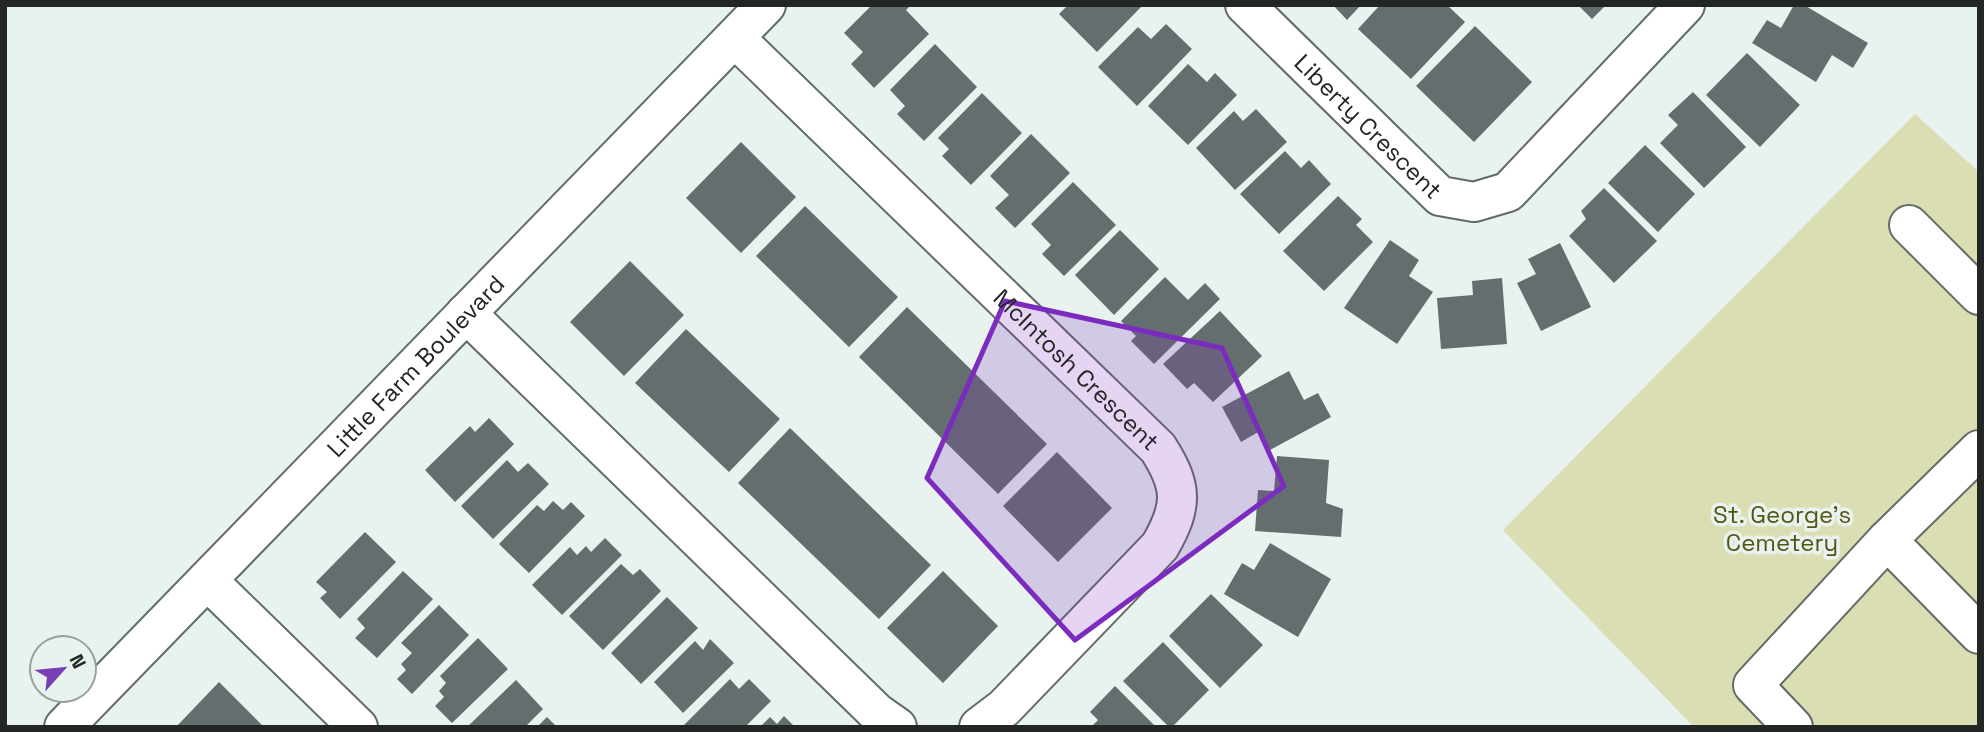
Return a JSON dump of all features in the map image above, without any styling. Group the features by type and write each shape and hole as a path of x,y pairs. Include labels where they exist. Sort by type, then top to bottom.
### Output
{"street":[{"name":"Little Farm Boulevard","path":"64,727 766,5"},
{"name":"Liberty Crescent","path":"1245,5 1440,196 1474,202 1508,191 1685,5"},
{"name":"McIntosh Crescent","path":"735,38 1158,448 1172,471 1178,497 1173,523 1160,546 1004,708 979,727"},
{"path":"1909,225 1979,295"},
{"path":"466,313 877,713 898,727"},
{"path":"1793,727 1753,685 1887,540 1979,450"},
{"path":"1887,540 1979,634"},
{"path":"207,580 358,727"}],"highlighted area":[{"path":"1005,301 1222,348 1284,486 1075,640 927,478"}],"green space":[{"name":"St. George's Cemetery","path":"1915,114 1979,172 1979,727 1694,727 1503,530"}],"building":[{"path":"872,5 911,5 906,10 929,34 874,88 851,64 863,52 844,33"},
{"path":"1068,5 1143,5 1097,52 1059,14"},
{"path":"1333,5 1361,5 1347,20"},
{"path":"1380,5 1447,5 1465,22 1411,79 1358,29"},
{"path":"1578,5 1606,5 1592,19"},
{"path":"1794,5 1804,5 1868,43 1853,68 1832,55 1816,82 1752,43 1767,20 1781,28"},
{"path":"1166,24 1192,49 1137,106 1098,67 1138,27 1151,39"},
{"path":"1475,26 1532,82 1474,142 1416,86"},
{"path":"935,44 977,87 924,141 897,114 905,106 890,90"},
{"path":"1747,53 1800,105 1760,147 1706,95"},
{"path":"1188,64 1207,82 1215,73 1237,95 1188,145 1148,106"},
{"path":"1693,92 1746,147 1704,188 1660,143 1678,125 1668,115"},
{"path":"982,93 1022,133 971,185 942,156 949,149 938,138"},
{"path":"1256,109 1287,142 1235,190 1196,148 1234,111 1243,121"},
{"path":"1031,134 1070,173 1015,228 995,208 1009,195 990,176"},
{"path":"741,142 796,197 741,253 686,198"},
{"path":"1645,145 1695,194 1658,232 1608,183"},
{"path":"1285,151 1301,168 1309,160 1331,184 1279,234 1240,194"},
{"path":"1073,182 1116,225 1064,276 1042,254 1051,245 1031,224"},
{"path":"1604,188 1657,241 1614,283 1569,236 1586,219 1581,211"},
{"path":"1338,196 1362,219 1356,225 1373,242 1324,291 1283,251"},
{"path":"805,206 898,297 849,347 756,256"},
{"path":"1120,230 1159,269 1114,315 1075,275"},
{"path":"1390,240 1419,260 1409,276 1433,292 1397,344 1344,308"},
{"path":"1560,243 1591,307 1541,331 1517,283 1536,274 1528,259"},
{"path":"630,261 684,315 624,376 570,322"},
{"path":"1165,277 1188,300 1205,283 1220,299 1154,364 1131,341 1136,336 1121,321"},
{"path":"1502,278 1507,344 1441,349 1437,298 1473,295 1472,281"},
{"path":"907,307 1047,444 998,494 859,357"},
{"path":"1220,311 1262,356 1213,402 1194,383 1187,389 1163,364"},
{"path":"686,329 780,419 729,472 635,383"},
{"path":"1289,371 1304,400 1318,393 1331,417 1270,450 1260,431 1241,442 1222,407"},
{"path":"489,418 514,444 455,502 425,470 470,426 475,432"},
{"path":"790,428 931,565 879,619 738,483"},
{"path":"1057,452 1112,508 1058,562 1003,506"},
{"path":"1277,456 1329,460 1326,503 1343,509 1341,537 1255,531 1258,490 1274,491"},
{"path":"507,460 518,472 528,463 549,484 493,539 461,506"},
{"path":"553,501 563,510 571,502 585,516 529,573 499,544 537,505 544,511"},
{"path":"365,532 396,562 340,619 320,598 327,592 316,582"},
{"path":"605,538 622,555 562,615 532,585 570,547 577,555 586,546 591,552"},
{"path":"1270,543 1331,579 1298,637 1224,594 1242,563 1254,570"},
{"path":"621,564 633,575 640,569 661,591 603,650 569,616"},
{"path":"403,571 433,599 377,658 355,638 365,628 357,619"},
{"path":"943,571 998,626 943,683 887,628"},
{"path":"1211,594 1263,645 1220,688 1169,636"},
{"path":"667,597 698,628 641,684 611,653"},
{"path":"439,605 469,635 412,694 397,679 406,670 401,664 412,653 401,643"},
{"path":"478,638 508,669 452,723 435,706 444,697 439,691 446,683 440,676"},
{"path":"710,639 734,663 683,713 654,682 695,641 703,650"},
{"path":"1163,642 1209,690 1172,727 1123,681"},
{"path":"730,679 739,689 749,679 771,701 745,727 683,726"},
{"path":"516,680 543,709 525,727 467,727"},
{"path":"219,682 264,727 176,727"},
{"path":"1115,686 1156,727 1091,727 1098,720 1090,712"},
{"path":"784,716 795,727 760,727 770,717 777,724"},
{"path":"547,717 557,727 537,727"}]}
